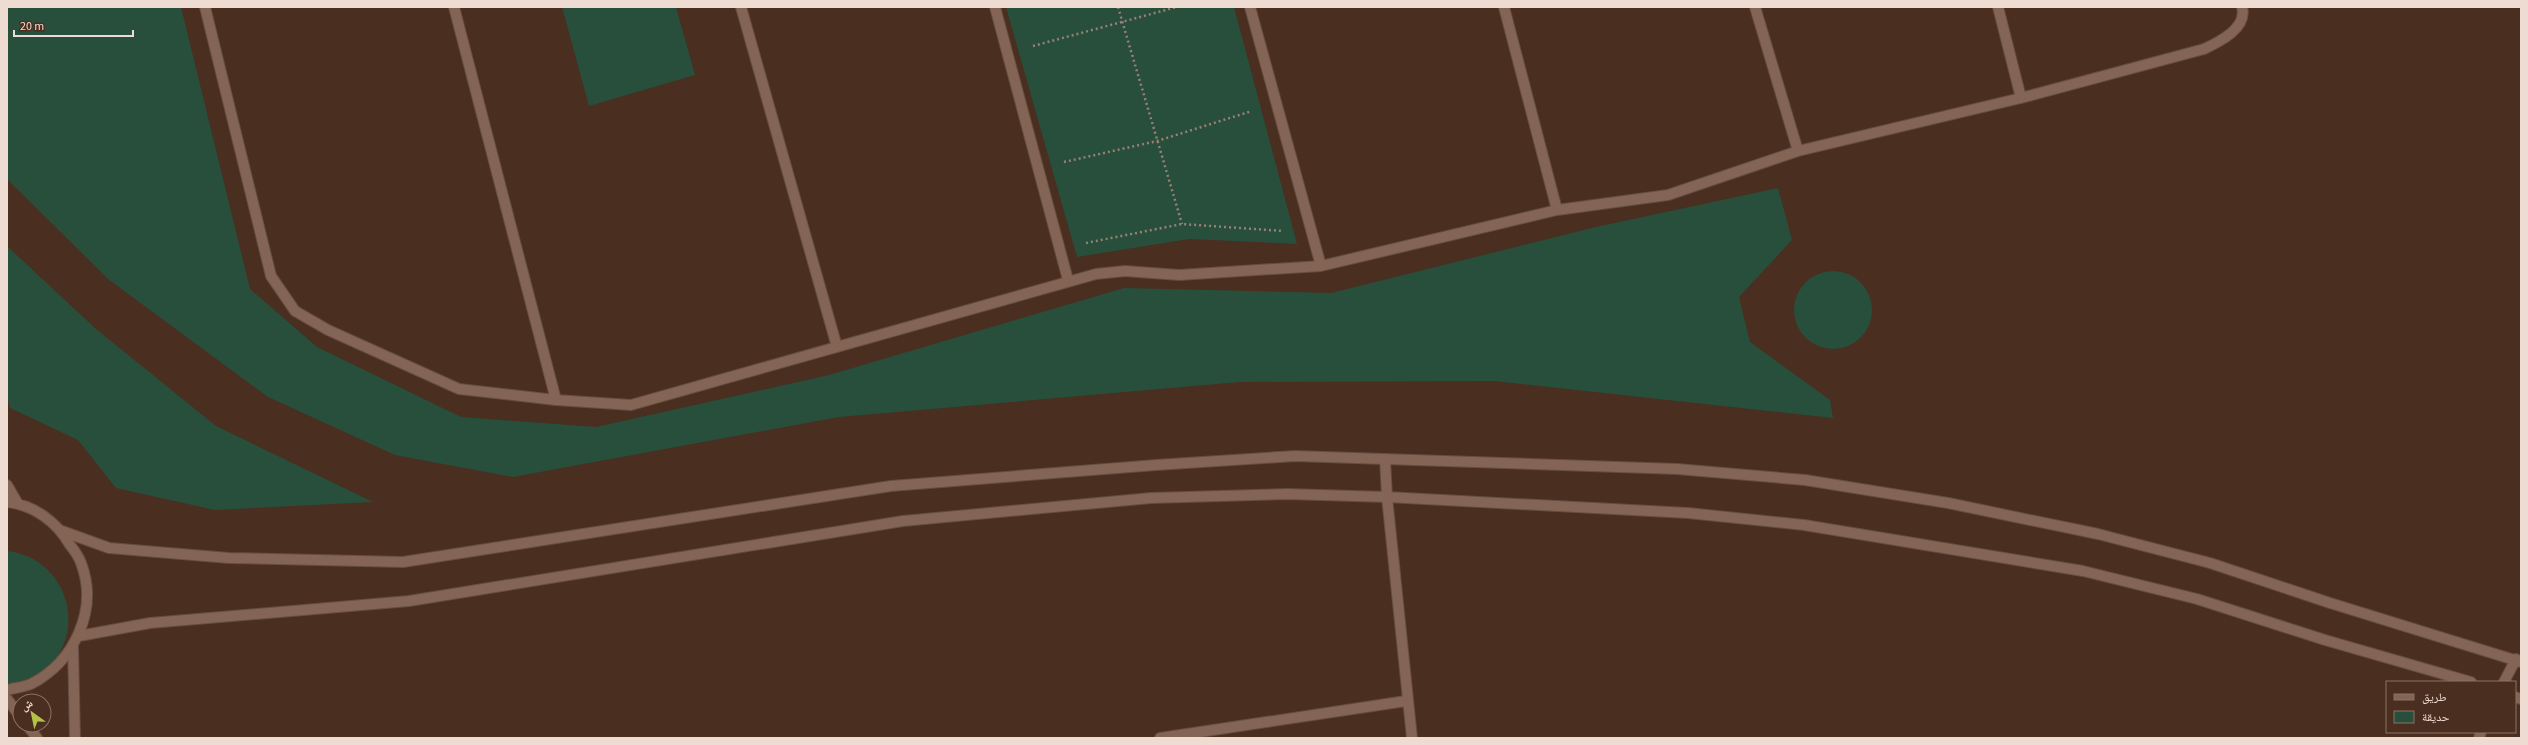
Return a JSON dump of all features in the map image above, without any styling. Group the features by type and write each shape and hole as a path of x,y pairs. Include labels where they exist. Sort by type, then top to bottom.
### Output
{"main road":[{"path":"205,7 271,276 296,311 328,330 460,388 556,400 631,405 1068,280 1125,271 1179,276 1321,266 1557,210 1668,195 1798,151 2021,98 2204,49 2223,40 2237,27 2242,7"},
{"path":"454,7 556,400"},
{"path":"741,7 837,347"},
{"path":"995,7 1068,280"},
{"path":"1250,7 1321,266"},
{"path":"1504,7 1557,210"},
{"path":"1755,7 1798,151"},
{"path":"1998,7 2021,98"},
{"path":"62,531 109,548 229,558 403,562 891,486 1295,456 1677,469 1805,480 1948,503 2098,534 2210,563 2330,603 2518,661 2505,681"},
{"path":"1385,459 1387,497 1406,700 1412,738"},
{"path":"7,485 18,504"},
{"path":"79,636 150,624 409,601 903,521 1151,498 1287,494 1387,497 1688,514 1804,525 2083,571 2197,599 2325,640 2468,681"},
{"path":"7,502 18,504 42,514 62,531 82,563 88,600 79,636 73,647 54,669 30,684 7,690"},
{"path":"73,647 75,738"},
{"path":"1160,738 1406,700"}],"path":[{"path":"1118,7 1182,224"},
{"path":"1028,47 1123,23 1177,7"},
{"path":"1250,104 1254,119"},
{"path":"1061,163 1157,140 1252,111"},
{"path":"1084,244 1182,224 1285,231 1283,224"}],"green space":[{"path":"7,7 181,7 250,289 317,347 461,417 596,427 829,375 1124,288 1331,293 1596,227 1778,188 1792,240 1739,297 1750,342 1830,400 1833,418 1493,381 1240,382 839,417 513,477 395,455 268,397 108,279 7,179"},
{"path":"562,7 676,7 695,75 589,106"},
{"path":"1006,7 1234,7 1297,244 1189,239 1077,257"},
{"path":"7,246 96,329 216,426 373,502 215,510 116,488 78,440 10,408 7,396"},
{"path":"1825,271 1841,271 1855,277 1866,288 1872,302 1872,318 1866,332 1855,343 1841,349 1825,349 1811,343 1800,332 1794,318 1794,302 1800,288 1811,277"},
{"path":"7,551 25,555 40,563 52,574 61,588 67,604 68,620 66,637 59,654 45,672 28,681 7,687"}]}
